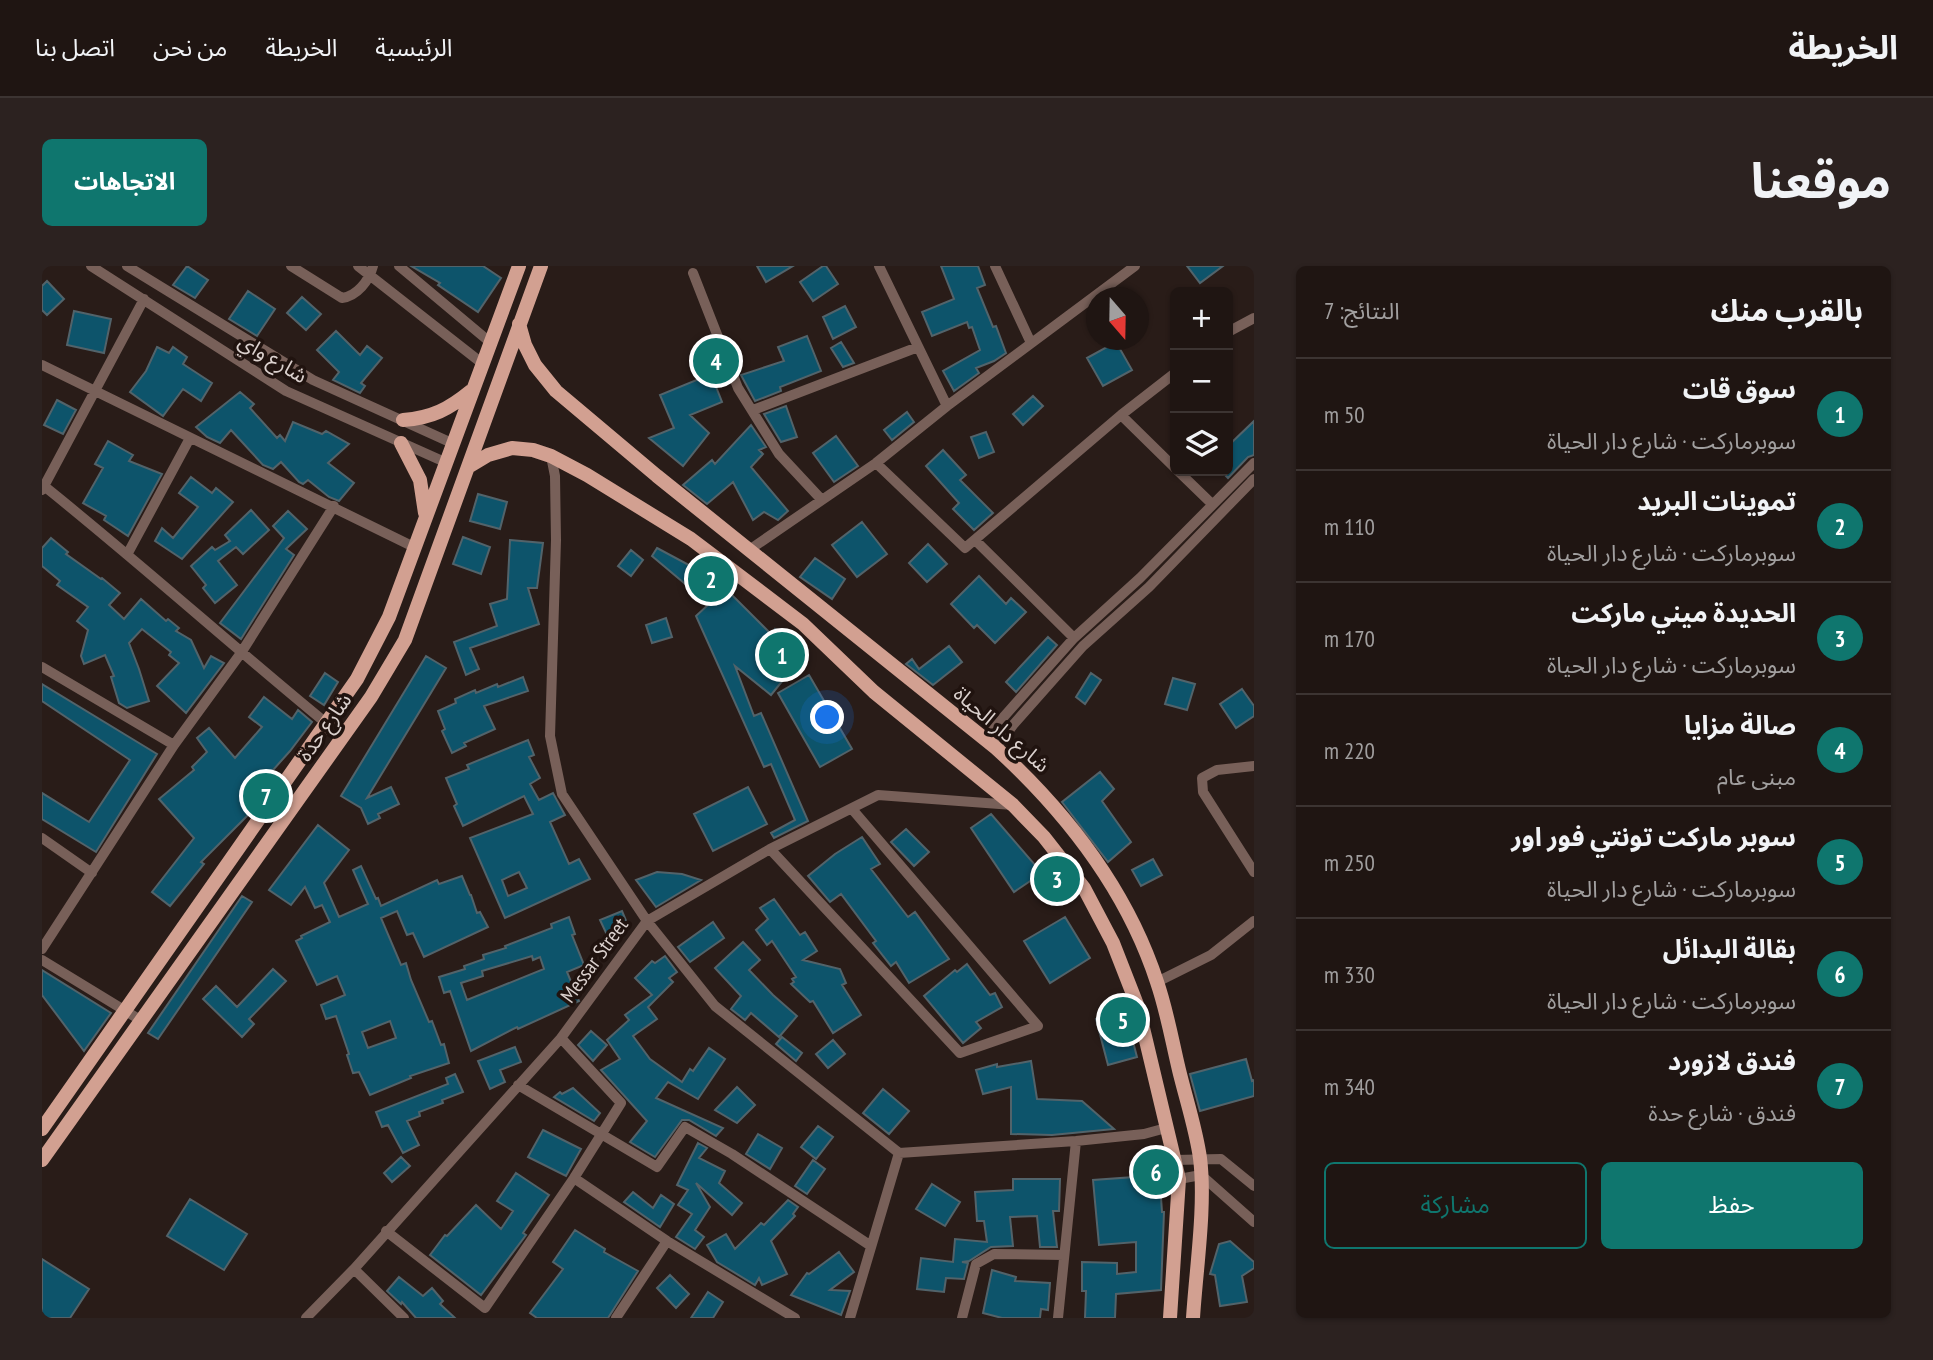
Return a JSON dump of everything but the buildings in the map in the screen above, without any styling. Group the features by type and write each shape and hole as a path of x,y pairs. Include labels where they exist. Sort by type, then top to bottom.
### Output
{"main road":[{"name":"شارع حدة","path":"42,1129 358,678 390,617 519,266"},
{"name":"شارع حدة","path":"42,1160 371,697 405,640 434,554 541,266"},
{"name":"شارع دار الحياة","path":"519,324 524,345 535,365 556,391 657,477 990,743 1031,780 1062,814 1105,874 1134,926 1157,982 1200,1158 1193,1318"},
{"path":"403,420 422,419 444,411 472,390"},
{"path":"401,443 420,480 426,520"},
{"path":"468,467 488,455 512,448 533,450 551,456 691,539 803,624 874,692 1013,805 1044,837 1084,888 1113,943 1138,1007 1179,1179 1170,1318"},
{"path":"416,548 434,554"},
{"path":"803,624 816,605"},
{"path":"1084,888 1105,874"}],"street":[{"name":"شارع واي","path":"93,266 286,391 447,463"},
{"name":"شارع واي","path":"127,266 313,380 454,444"},
{"path":"291,266 341,299 352,297 372,271"},
{"path":"358,266 372,271 483,363"},
{"path":"399,266 491,343"},
{"path":"879,266 947,406"},
{"path":"995,266 1031,343"},
{"path":"749,550 820,498 876,463 947,406 1135,266"},
{"path":"693,273 738,388 779,454 820,498"},
{"path":"144,299 43,488 128,553 241,653 326,723"},
{"path":"1233,329 1254,318"},
{"path":"754,410 918,347"},
{"path":"42,365 416,548"},
{"path":"876,463 965,548 1121,415 1170,377"},
{"path":"1121,415 1170,462"},
{"path":"128,553 190,438"},
{"path":"551,456 555,476 556,540 550,736 562,794 647,922 715,1006 899,1153 1076,1141 1143,1134 1166,1128"},
{"path":"990,743 1074,638 1140,578 1254,463"},
{"path":"1184,476 1212,504"},
{"path":"990,743 1013,725 1083,646 1149,587 1254,479"},
{"path":"42,949 174,745 241,653 334,506"},
{"path":"975,540 1074,638"},
{"path":"42,667 174,745"},
{"path":"1254,766 1217,771 1202,778 1203,792 1254,872"},
{"name":"Messar Street","path":"311,1316 561,1038 647,922 770,849 878,795 1013,805"},
{"path":"770,849 960,1053 1038,1026 852,810"},
{"path":"42,838 92,873"},
{"path":"1157,982 1211,955 1254,921"},
{"path":"42,960 142,1021"},
{"path":"386,1231 485,1308 574,1178 621,1103 561,1038"},
{"path":"518,1086 657,1167 685,1127 732,1154 872,1246"},
{"path":"1058,1318 1076,1141"},
{"path":"850,1318 899,1153"},
{"path":"1175,1160 1221,1159 1254,1186"},
{"path":"1179,1179 1201,1175 1254,1222"},
{"path":"574,1178 667,1241 795,1318"},
{"path":"615,1318 667,1241"},
{"path":"962,1318 976,1264 994,1254 1064,1255"},
{"path":"354,1269 404,1318"}],"place":[{"name":"صالة مزايا","path":"716,361"},
{"name":"تموينات البريد","path":"711,579"},
{"name":"سوق قات","path":"782,655"},
{"name":"فندق لازورد","path":"266,796"},
{"name":"الحديدة ميني ماركت","path":"1057,879"},
{"name":"سوبر ماركت تونتي فور اور","path":"1123,1020"},
{"name":"بقالة البدائل","path":"1156,1172"}]}
